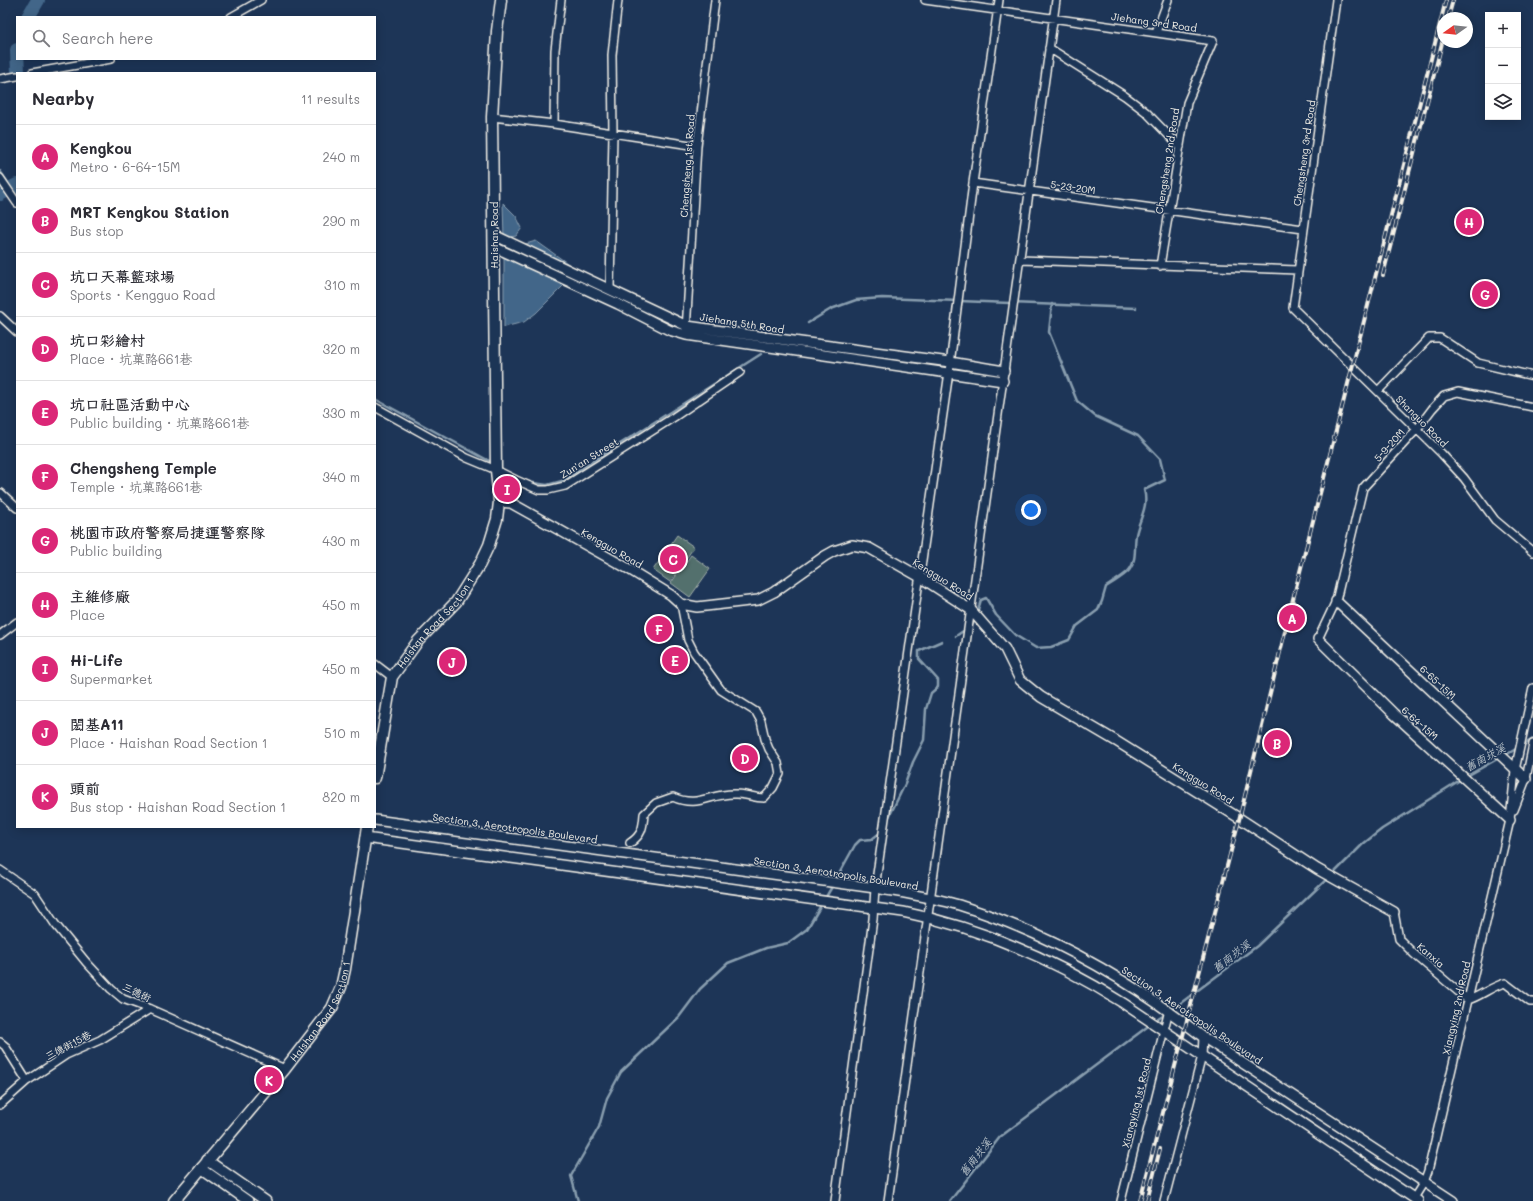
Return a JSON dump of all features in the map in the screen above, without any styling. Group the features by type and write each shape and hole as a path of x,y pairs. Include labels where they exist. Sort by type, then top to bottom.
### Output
{"main road":[{"name":"Haishan Road","path":"496,470 492,117 497,31 501,0"},
{"name":"Haishan Road Section 1","path":"376,772 392,677 418,641 456,602 480,564 489,545 497,519 499,502 496,470"},
{"name":"Haishan Road Section 1","path":"174,1201 285,1069 332,1008 341,987 345,970 367,828"}],"street":[{"path":"233,16 261,0"},
{"path":"554,124 555,50 561,0"},
{"path":"610,290 613,133 612,55 618,0"},
{"name":"Chengsheng 1st Road","path":"686,330 698,146 715,0"},
{"name":"Jiehang 3rd Road","path":"925,0 1213,41"},
{"path":"835,1201 876,888 949,372 973,183 999,0"},
{"path":"888,1201 1004,371 1021,260 1056,0"},
{"path":"1156,32 1168,0"},
{"name":"Chengsheng 3rd Road","path":"1293,308 1297,270 1336,0"},
{"name":"Chengsheng 2nd Road","path":"1160,266 1187,103 1213,41"},
{"path":"1049,48 1126,96 1146,112 1180,147"},
{"path":"38,72 105,60"},
{"path":"3,79 16,76"},
{"path":"492,117 554,124 698,146"},
{"path":"0,178 16,202"},
{"name":"5-23-20M","path":"973,183 1303,229"},
{"name":"Jiehang 5th Road","path":"494,234 610,290 686,330 1003,381"},
{"name":"Jiehang 5th Road","path":"494,247 618,304 669,330 686,330 800,342 950,362 1004,371"},
{"path":"1021,260 1297,270"},
{"name":"Shanguo Road","path":"1293,308 1417,429 1464,478 1495,520 1533,552"},
{"path":"0,316 16,331"},
{"path":"1378,391 1430,338 1440,338 1478,363 1533,376"},
{"name":"Zun'an Street","path":"376,408 467,458 539,490 548,490 564,486 674,417 740,372"},
{"name":"5-9-20M","path":"1318,640 1336,600 1363,488 1417,429 1444,396 1458,392 1533,407"},
{"path":"1,493 16,507"},
{"name":"Kengguo Road","path":"499,502 511,503 620,564 671,595 681,604 697,607 758,600 774,592 834,551 852,545 869,548 920,577 971,610 1004,649 1020,680 1041,697 1258,830 1317,869 1394,912"},
{"name":"6-65-15M","path":"1336,600 1526,779"},
{"path":"630,843 638,837 643,827 644,814 656,803 673,797 683,802 693,802 713,797 737,794 764,798 773,788 780,774 778,763 769,749 761,721 756,712 721,690 694,652 688,640 684,626 681,604"},
{"path":"0,636 16,623"},
{"name":"6-64-15M","path":"1318,640 1394,714 1510,820"},
{"path":"376,665 392,677"},
{"name":"Xiangying 2nd Road","path":"1416,1200 1428,1171 1510,820 1515,770 1533,688"},
{"name":"Xiangying 2nd Road","path":"1510,820 1526,779 1533,744"},
{"name":"Section 3, Aerotropolis Boulevard","path":"376,820 876,888 958,905 1001,920 1047,939 1126,982 1169,1010 1204,1037 1453,1201"},
{"path":"365,838 874,908 928,917 994,938 1043,959 1088,981 1416,1200"},
{"name":"三德街","path":"0,870 35,894 86,962 111,989 123,999 150,1009 285,1069"},
{"name":"Kanxia","path":"1394,912 1399,939 1414,954 1468,1000"},
{"path":"1468,1000 1477,997 1499,984 1505,983 1530,1002 1533,1002"},
{"name":"三德街15巷","path":"0,1105 27,1081 66,1055 100,1040 150,1009"},
{"name":"Xiangying 1st Road","path":"1121,1201 1165,1031 1169,1010"},
{"path":"1164,1201 1202,1056 1204,1037"},
{"path":"0,1042 5,1046 27,1081"},
{"path":"204,1164 248,1201"},
{"path":"204,1164 266,1201"}],"green space":[{"path":"677,535 694,547 670,582 653,570"},
{"path":"691,555 710,569 690,597 671,583"}],"water":[{"path":"503,203 516,216 522,228 516,236 504,238"},
{"path":"536,241 570,265 573,271 571,278 536,313 524,322 504,327 504,247 522,245"}],"waterway":[{"path":"29,16 38,0"},
{"path":"17,60 18,72"},
{"path":"0,171 16,195"},
{"path":"0,194 16,186"},
{"path":"808,323 831,309 856,300 882,298 1136,308"},
{"path":"977,613 981,600 986,598 996,615 1015,635 1036,648 1051,647 1069,640 1077,626 1098,610 1106,587 1123,576 1130,569 1134,561 1137,529 1145,502 1144,490 1165,480 1160,459 1138,436 1095,416 1077,401 1049,332 1052,304"},
{"path":"527,482 547,485 562,481 761,354"},
{"path":"376,400 493,463"},
{"path":"970,626 973,624 975,617"},
{"path":"956,636 966,629"},
{"path":"888,819 924,740 926,709 931,693 938,687 938,680 919,659 919,651 942,641"},
{"name":"舊南崁溪","path":"1504,756 1533,739"},
{"name":"舊南崁溪","path":"1332,875 1363,844 1382,829 1460,780 1499,758"},
{"path":"835,881 855,845 860,840 872,839 881,832"},
{"name":"舊南崁溪","path":"1170,1011 1257,946 1328,878"},
{"path":"578,1201 571,1176 599,1127 607,1098 621,1072 679,1017 700,989 728,963 766,948 788,943 807,929 833,885"},
{"name":"舊南崁溪","path":"1155,1021 1166,1014"},
{"name":"舊南崁溪","path":"950,1201 1000,1137 1151,1024"}],"railway":[{"path":"1140,1201 1240,816 1292,603 1446,0"},
{"path":"1450,12 1453,0"},
{"path":"1383,275 1441,48"},
{"path":"1147,1201 1160,1149"}],"place":[{"name":"主維修廠","path":"1469,222"},
{"name":"桃園市政府警察局捷運警察隊","path":"1485,294"},
{"name":"Hi-Life","path":"507,489"},
{"name":"坑口天幕籃球場","path":"673,559"},
{"name":"Kengkou","path":"1292,618"},
{"name":"Chengsheng Temple","path":"659,629"},
{"name":"坑口社區活動中心","path":"675,660"},
{"name":"閎基A11","path":"452,662"},
{"name":"MRT Kengkou Station","path":"1277,743"},
{"name":"坑口彩繪村","path":"745,758"},
{"name":"頭前","path":"269,1080"}]}
